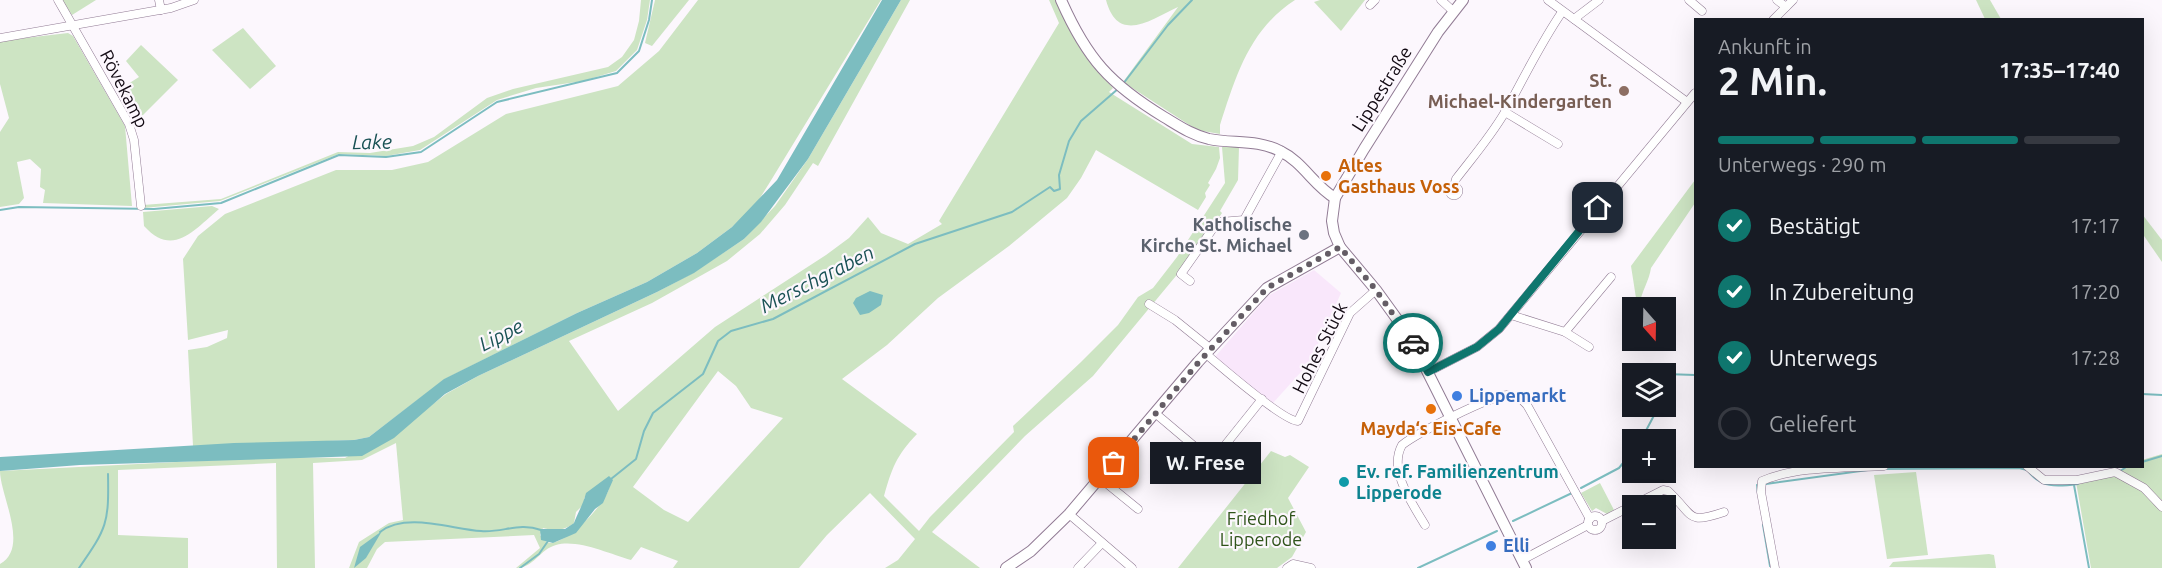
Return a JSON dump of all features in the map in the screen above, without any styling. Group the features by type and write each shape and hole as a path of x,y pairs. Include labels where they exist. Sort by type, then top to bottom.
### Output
{"main road":[{"path":"1061,0 1089,52 1116,85 1190,133 1209,139 1250,142 1281,152 1308,173 1324,192 1335,198 1332,221 1340,247 1376,290 1410,337 1453,418 1524,564"},
{"name":"Lippestraße","path":"1335,198 1398,92 1462,0"},
{"path":"1006,568 1031,551 1069,514 1155,413 1267,288 1340,247"}],"street":[{"name":"Rövekamp","path":"58,0 129,124 134,140 141,206"},
{"path":"159,0 161,10"},
{"path":"0,38 161,10 189,4 194,0"},
{"path":"1441,0 1453,11"},
{"path":"1548,0 1686,102"},
{"path":"1574,19 1599,0"},
{"path":"1689,0 1702,11"},
{"path":"1777,0 1786,7"},
{"path":"1775,18 1793,0"},
{"path":"1454,186 1456,179 1487,140 1505,112 1538,47 1562,12"},
{"path":"1428,372 1477,347 1511,315 1694,94"},
{"path":"1505,112 1558,144"},
{"path":"1190,281 1181,274 1214,227 1220,222 1244,220 1281,152"},
{"path":"1565,332 1611,277"},
{"name":"Hohes Stück","path":"1262,399 1293,422 1302,417 1350,313 1376,290"},
{"path":"1149,304 1176,320 1262,399 1226,444"},
{"path":"1511,315 1565,332 1589,347"},
{"path":"1425,525 1412,504 1397,468 1399,451 1412,438 1453,418 1499,397 1513,396 1523,400 1589,522 1591,529 1598,530 1602,527 1602,521 1597,516 1589,522 1524,564"},
{"path":"1155,413 1194,446"},
{"path":"1775,568 1761,492 1762,481 1772,477 1847,468"},
{"path":"2029,468 2044,480 2077,480 2118,474 2156,498 2162,507"},
{"path":"1100,478 1138,509"},
{"path":"1602,521 1663,490 1668,491 1694,518 1701,520 1724,512"},
{"path":"1069,514 1132,568"},
{"path":"1078,568 1102,543"},
{"path":"1287,568 1293,564 1311,568"}],"shaded area":[{"path":"1314,270 1341,293 1310,362 1273,403 1214,358 1268,296"}],"green space":[{"path":"62,0 96,0 72,15"},
{"path":"641,0 650,0 647,20 637,50 616,71 583,81 536,88 497,100 420,150 386,156 339,154 220,201 143,208 143,205 221,199 338,152 370,153 413,146 434,137 487,98 513,89 608,67 622,57 634,40"},
{"path":"655,0 689,0 652,46 645,43"},
{"path":"698,0 881,0 755,206 732,227 697,253 647,282 577,313 445,379 369,437 354,440 193,446 188,350 207,347 227,338 228,330 188,340 183,259 198,236 225,214 336,170 392,170 428,162 506,114 618,86 659,51"},
{"path":"901,0 910,0 818,166 813,163 785,205 760,234 727,261 652,303 569,341 618,411 715,327 826,255 849,238 868,217 881,233 908,244 942,224 939,221 1059,23 1049,0 1056,0 1088,57 1113,88 1109,92 1192,144 1219,147 1220,158 1208,183 1210,185 1205,193 1206,197 1198,210 1096,150 1067,198 1009,246 938,298 887,345 842,379 917,434 896,463 884,496 919,531 1014,432 1013,426 1118,325 1138,297 1153,288 1177,257 1225,183 1222,147 1239,147 1238,180 1220,211 1222,213 1195,253 1093,376 1025,436 932,532 980,568 885,568 898,560 915,539 870,493 827,535 799,568 673,568 678,561 641,547 631,560 594,548 565,544 550,547 528,565 516,568 540,548 534,535 385,542 377,549 367,568 349,568 359,542 389,523 403,520 396,443 362,460 313,463 315,568 277,568 276,463 118,470 118,535 188,538 188,568 0,568 0,564 9,556 13,546 13,534 0,471 274,457 345,458 420,414 446,394 478,376 693,273 744,239 775,206 808,159","holes":["718,371 736,386 751,408 783,418 688,522 664,510 633,487","610,485 595,511 568,536 551,543 546,542 540,535 543,528 559,530 574,523 576,512 585,503 584,498"]},
{"path":"1106,0 1295,0 1266,25 1246,55 1220,125 1220,134 1197,130 1123,82 1178,7 1147,22 1127,25 1119,22 1111,14"},
{"path":"1365,0 1341,31 1314,2"},
{"path":"1976,0 1990,0 2000,18 1985,18"},
{"path":"243,28 276,66 250,89 212,50"},
{"path":"68,33 73,36 125,126 132,206 43,203 45,190 40,187 41,169 30,159 17,162 24,198 19,204 0,207 0,132 9,118 0,84 0,41"},
{"path":"141,45 178,80 135,123 117,91 139,77 126,61"},
{"path":"1694,181 1694,204 1651,268 1641,297 1636,297 1631,266"},
{"path":"212,206 219,209 192,232 174,240 164,240 144,226 143,212"},
{"path":"2144,217 2162,240 2162,262 2144,236"},
{"name":"Friedhof Lipperode","path":"1271,451 1285,457 1290,455 1309,467 1288,498 1306,532 1292,557 1277,568 1178,568"},
{"path":"2162,454 2162,568 2091,568 2076,482 2118,470 2144,468 2144,459"},
{"path":"1916,472 1928,555 1887,559 1874,475"},
{"path":"1600,483 1614,510 1607,514 1596,508 1592,511 1581,493"},
{"path":"1994,555 1996,568 1889,567 1893,562"}],"water":[{"path":"882,0 901,0 808,159 761,222 744,239 694,273 445,394 394,438 362,456 80,465 0,471 0,457 234,443 354,440 369,437 444,379 577,313 647,282 697,253 732,227 777,180"},
{"path":"870,291 883,295 881,305 869,313 860,315 853,303 856,298"},
{"path":"609,476 613,480 603,503 595,509 576,533 553,543 541,540 540,529 565,529 574,523 586,493"},
{"path":"382,531 366,558 354,568 360,547"}],"waterway":[{"name":"Lake","path":"0,210 19,207 154,209 221,203 339,155 386,157 421,152 497,102 617,73 639,51 649,20 652,0"},
{"name":"Merschgraben","path":"1123,84 1168,25 1192,0"},
{"name":"Merschgraben","path":"611,479 636,459 644,431 653,413 703,374 718,341 731,331 773,319 915,244 1012,212 1050,187 1054,191 1060,189 1059,175 1069,141 1081,121 1119,88"},
{"path":"1676,374 1694,375"},
{"path":"2144,394 2162,395"},
{"path":"1647,429 1653,417"},
{"path":"2144,461 2162,456"},
{"path":"1581,488 1622,464"},
{"path":"1883,469 2019,468 2027,470 2038,480 2050,485 2078,484"},
{"path":"2120,471 2125,468"},
{"path":"1766,484 1868,470"},
{"path":"79,568 101,534 107,515 108,474"},
{"path":"1757,485 1758,493"},
{"path":"2074,485 2089,568"},
{"path":"1513,521 1572,493"},
{"name":"Merschgraben","path":"380,532 391,526 415,522 481,531 518,527 541,530"},
{"path":"1763,525 1770,566"},
{"path":"1418,568 1497,531"},
{"path":"520,568 539,554 548,541"}],"way so far":[{"path":"1114,463 1256,298 1283,277 1340,247 1405,328 1413,343"}],"place":[{"name":"St. Michael-Kindergarten","path":"1624,91"},
{"name":"Altes Gasthaus Voss","path":"1326,176"},
{"name":"Katholische Kirche St. Michael","path":"1304,235"},
{"name":"Lippemarkt","path":"1457,396"},
{"name":"Mayda‘s Eis-Cafe","path":"1431,409"},
{"name":"W. Frese","path":"1114,463"},
{"name":"Ev. ref. Familienzentrum Lipperode","path":"1344,482"},
{"name":"Elli","path":"1491,546"}],"route":[{"path":"1413,343 1428,372 1488,340 1598,208"}],"water label":[{"name":"Lippe","path":"501,335"}]}
